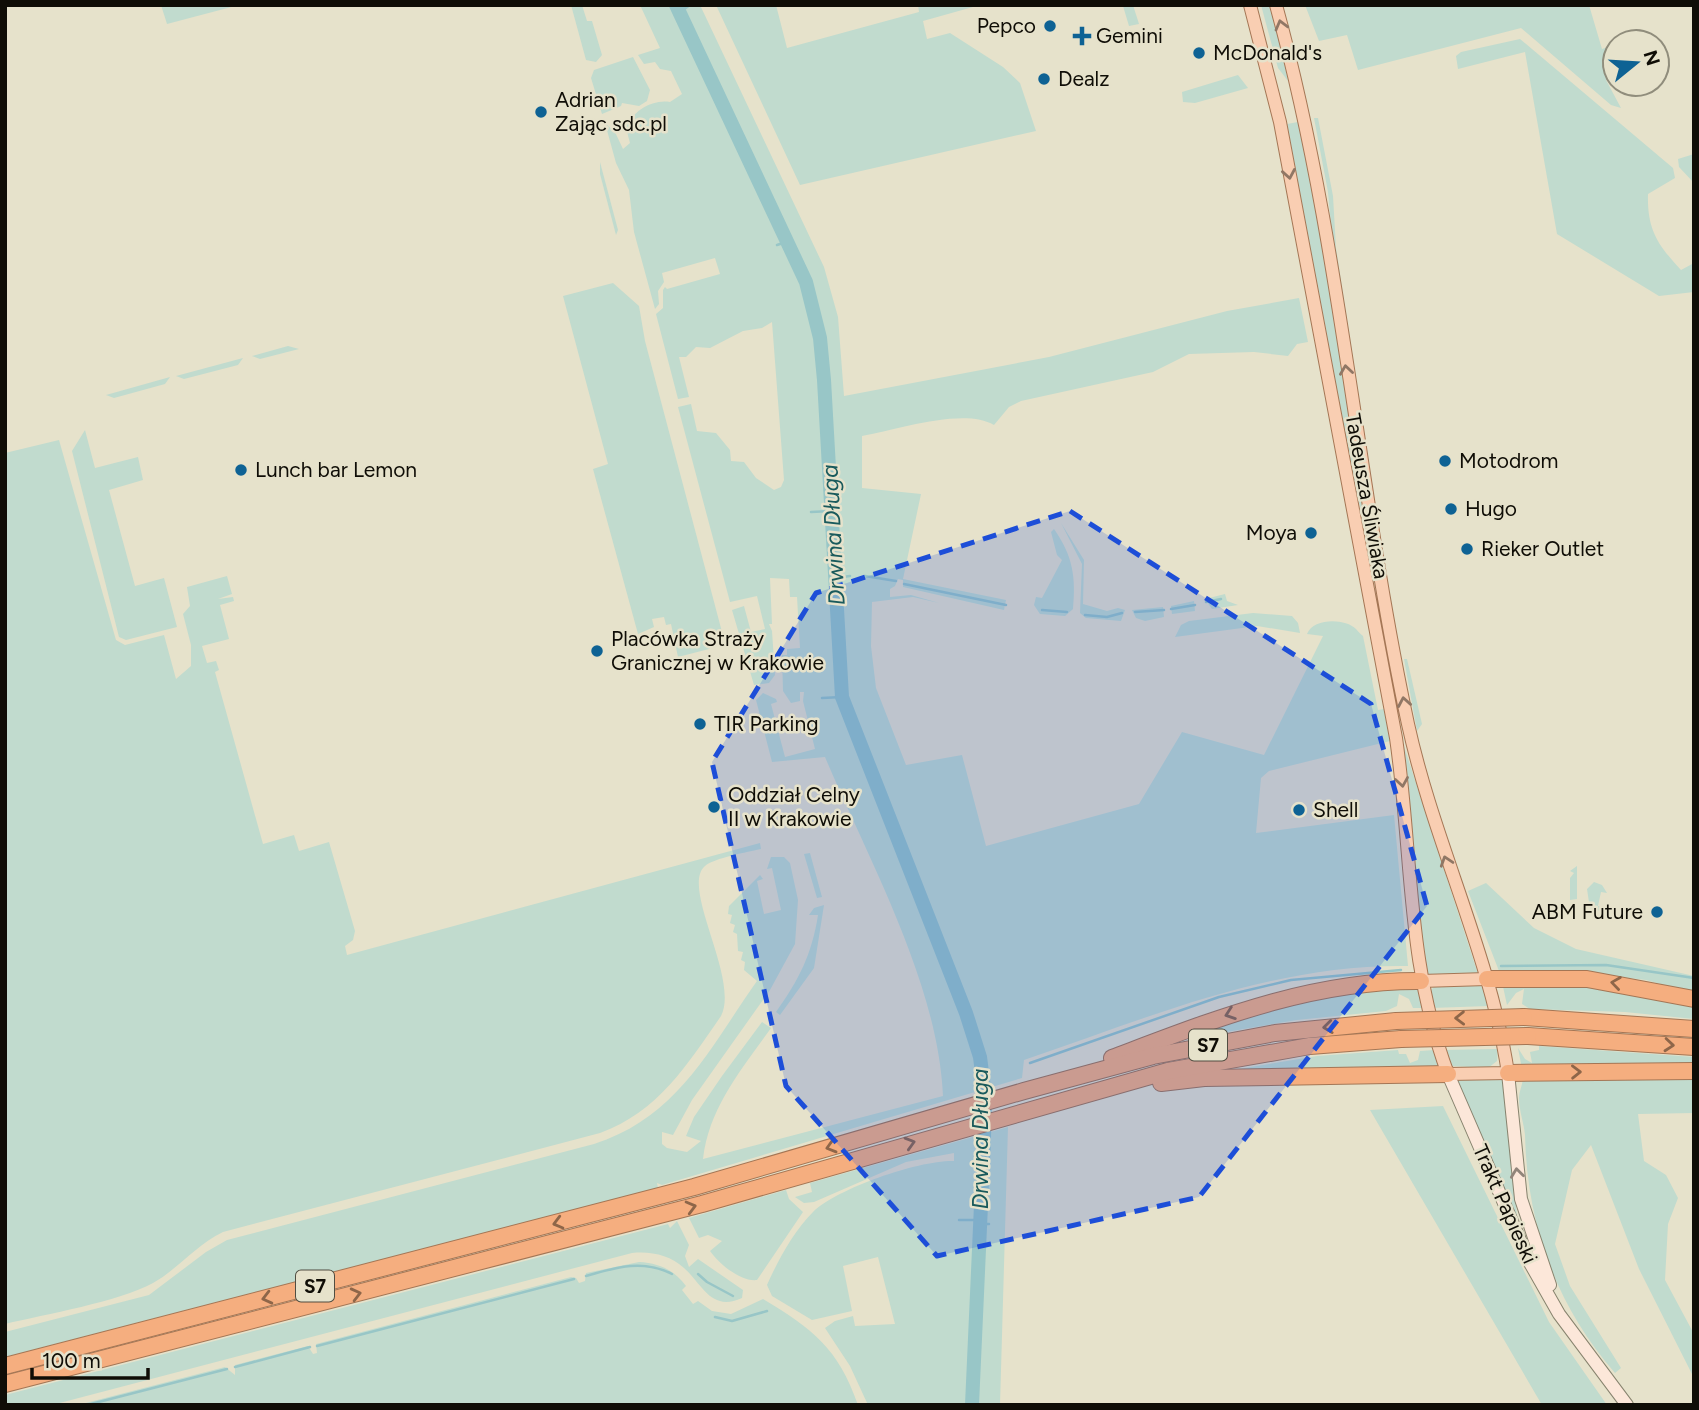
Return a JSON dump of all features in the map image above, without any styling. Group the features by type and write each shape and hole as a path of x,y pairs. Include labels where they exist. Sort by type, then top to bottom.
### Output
{"highway":[{"path":"1487,979 1587,979 1638,986 1694,999"},
{"path":"1024,1091 1284,997 1334,988 1421,981"},
{"name":"S7","path":"5,1366 694,1188 1024,1091 1153,1056 1227,1041 1275,1033 1396,1021 1524,1017 1694,1029"},
{"name":"S7","path":"5,1384 702,1204 1027,1109 1220,1060 1310,1046 1401,1039 1528,1035 1694,1047"},
{"path":"1508,1073 1694,1070"},
{"path":"1073,1097 1204,1078 1448,1074"}],"main road":[{"name":"Tadeusza Śliwiaka","path":"1250,5 1280,122 1396,738 1405,799 1412,919 1421,981 1448,1074"},
{"name":"Tadeusza Śliwiaka","path":"1276,5 1315,163 1361,465 1408,722 1429,809 1487,979 1508,1073"},
{"path":"1421,981 1487,979"},
{"path":"1448,1074 1508,1073"}],"street":[{"name":"Trakt Papieski","path":"1508,1073 1521,1199 1539,1259 1571,1329"},
{"name":"Trakt Papieski","path":"1448,1074 1530,1263 1571,1329 1627,1405"}],"highlighted area":[{"path":"1070,511 1371,704 1427,906 1199,1197 937,1256 786,1086 712,762 816,593"}],"green space":[{"path":"161,5 239,5 167,24"},
{"path":"571,5 582,5 587,21 592,21 602,55 596,62 586,60"},
{"path":"640,5 700,5 824,267 838,317 844,396 1049,357 1227,311 1299,298 1308,342 1297,344 1288,356 1254,352 1189,354 1153,372 1021,401 1009,407 994,425 981,420 948,419 862,436 862,488 921,494 903,579 1006,600 1004,610 903,587 903,580 898,579 890,589 890,597 911,595 939,603 913,597 872,602 871,646 876,688 906,765 962,755 986,846 1139,804 1182,732 1264,755 1323,636 1307,634 1310,629 1330,621 1351,625 1363,636 1378,710 1384,709 1390,741 1269,771 1261,778 1256,833 1394,815 1408,966 1308,974 1212,996 1024,1060 1022,1078 662,1185 657,1183 658,1188 5,1357 5,1332 149,1295 206,1252 227,1240 594,1144 623,1132 648,1117 689,1078 757,981 744,970 745,962 741,960 743,952 738,951 737,934 733,932 735,925 730,923 732,915 728,914 729,906 760,875 763,879 757,881 764,914 781,910 772,868 767,869 771,857 784,857 790,863 798,900 795,944 770,990 692,1100 673,1135 662,1132 662,1144 667,1148 687,1152 701,1141 686,1136 694,1117 762,1022 771,1028 728,1089 712,1122 703,1159 943,1096 929,1010 915,967 899,923 825,757 772,762 756,700 763,693 776,699 777,702 771,704 785,757 815,749 803,701 804,692 800,692 800,701 791,703 783,691 782,655 787,655 787,649 800,648 797,597 790,597 789,579 770,578 772,624 769,624 772,631 775,675 769,683 754,685 732,610 744,606 751,632 765,629 757,596 730,602 678,407 691,404 697,431 716,433 730,450 731,461 744,462 756,478 774,490 781,487 784,480 772,322 762,328 743,331 710,348 696,347 686,357 679,357 689,397 678,399 656,314 663,308 663,290 665,287 667,289 720,274 715,258 662,273 664,282 658,291 659,304 655,309 634,232 629,190 616,163 605,123 615,132 623,149 630,143 626,128 633,116 650,104 670,102 682,94 671,71 660,69 655,62 644,64 638,55 660,48"},
{"path":"716,5 776,5 787,48 919,12 918,5 980,5 923,21 927,39 950,33 1003,67 1020,83 1036,131 800,185"},
{"path":"1133,5 1139,24 1129,26 1123,6"},
{"path":"1261,5 1272,5 1288,81 1278,68"},
{"path":"1305,5 1589,5 1601,46 1601,96 1521,28 1358,70 1347,35 1319,41"},
{"path":"1520,39 1673,168 1675,178 1648,194 1648,207 1652,227 1666,253 1681,270 1694,263 1694,292 1659,296 1557,234 1525,52 1458,69 1456,56 1461,52"},
{"path":"633,57 650,90 647,101 639,106 622,103 621,106 602,114 591,78 594,70"},
{"path":"1238,75 1248,88 1195,103 1183,102 1182,92"},
{"path":"1603,98 1616,98 1621,108 1611,105"},
{"path":"1314,118 1318,118 1333,196 1336,248 1384,562 1333,248 1328,192"},
{"path":"1298,122 1324,246 1364,520 1352,478 1287,124"},
{"path":"1694,154 1694,183 1679,167 1678,159"},
{"path":"600,162 618,230 616,235 600,174"},
{"path":"613,283 639,306 645,341 722,632 722,640 709,649 678,657 671,624 666,625 664,617 652,619 654,627 638,634 593,469 608,464 563,296"},
{"path":"288,346 299,349 260,359 252,356"},
{"path":"243,358 238,365 184,379 176,376"},
{"path":"170,377 165,384 114,398 106,395"},
{"path":"85,430 95,468 138,457 143,480 109,490 135,586 164,578 177,627 126,640 119,637 72,451"},
{"path":"59,440 116,640 125,645 164,635 176,679 191,666 191,645 183,614 190,606 187,587 227,576 232,594 218,599 233,597 234,601 220,605 229,639 202,646 207,663 216,661 219,670 215,672 263,844 294,835 299,851 329,842 355,931 353,940 345,946 347,955 760,843 761,849 709,863 699,877 704,913 718,958 725,1000 721,1016 683,1069 655,1100 639,1113 600,1133 223,1232 204,1243 162,1277 138,1290 102,1302 5,1324 5,453"},
{"path":"1061,523 1084,560 1083,604 1107,611 1118,608 1125,610 1121,621 1086,618 1080,613 1082,564"},
{"path":"1054,529 1072,567 1073,609 1065,616 1040,614 1034,605 1036,597 1042,598 1062,560 1057,555 1051,532"},
{"path":"1225,594 1227,601 1238,605 1212,609 1205,599"},
{"path":"1194,601 1195,611 1172,614 1171,606"},
{"path":"1163,607 1164,617 1145,621 1136,618 1132,610"},
{"path":"1253,613 1292,616 1298,623 1300,633 1257,626 1175,637 1181,625 1189,621"},
{"path":"1404,659 1407,659 1422,724 1417,731"},
{"path":"1401,737 1478,974 1428,976 1423,952"},
{"path":"810,853 822,897 817,898 804,854"},
{"path":"1577,866 1577,899 1570,900 1570,878 1574,873 1570,871"},
{"path":"1594,882 1602,885 1607,893 1601,892 1598,906 1603,908 1598,911 1590,909 1587,889"},
{"path":"1486,883 1534,928 1576,949 1694,976 1694,993 1646,980 1564,970 1499,971 1468,891"},
{"path":"824,905 814,968 780,1015 776,1012 798,978 812,942 818,915 809,915 814,908"},
{"path":"1502,982 1574,982 1694,1004 1694,1019 1625,1012 1530,1009 1522,1004 1524,989 1516,993 1507,1005"},
{"path":"1436,984 1478,984 1483,988 1489,1006 1431,1008 1429,993"},
{"path":"1417,986 1422,1008 1413,1008 1409,999 1399,994 1397,1006 1386,1011 1297,1020 1168,1042 1317,994"},
{"path":"1539,1046 1694,1057 1694,1066 1522,1069 1518,1048 1525,1059 1532,1063 1530,1052 1539,1050"},
{"path":"1498,1049 1497,1061 1488,1068 1452,1066 1443,1050"},
{"path":"1398,1050 1399,1054 1406,1054 1410,1063 1418,1060 1420,1051 1434,1050 1439,1067 1214,1073 1317,1056"},
{"path":"1694,1074 1694,1113 1638,1114 1644,1161 1666,1175 1678,1198 1668,1224 1665,1280 1694,1334 1694,1378 1639,1269 1591,1145 1572,1170 1555,1244 1570,1286 1621,1368 1615,1373 1576,1320 1561,1292 1539,1232 1532,1201 1519,1103 1523,1077"},
{"path":"1498,1077 1503,1081 1517,1216 1455,1081 1457,1078"},
{"path":"1443,1106 1549,1322 1607,1405 1542,1405 1370,1110"},
{"path":"1008,1127 1000,1405 868,1405 850,1366 825,1328 835,1321 853,1316 855,1326 895,1324 878,1257 843,1266 852,1311 812,1320 772,1296 767,1285 793,1237 813,1212 825,1203 859,1185 901,1170 954,1161 954,1153 906,1162 814,1202 804,1203 795,1197 812,1192 810,1183"},
{"path":"786,1190 789,1199 803,1212 757,1280 737,1275 719,1261 710,1251 722,1241 708,1235 699,1238 689,1218"},
{"path":"677,1221 689,1245 685,1256 689,1267 698,1259 743,1290 742,1298 723,1302 715,1299 673,1260 653,1253 632,1253 52,1405 5,1405 5,1395 668,1224 670,1228"},
{"path":"639,1262 653,1264 671,1272 686,1286 682,1290 693,1304 698,1301 712,1311 731,1314 763,1299 781,1310 810,1331 832,1354 858,1405 78,1405 225,1367 235,1375 235,1365 308,1346 313,1354 317,1353 316,1344 571,1277 576,1278 579,1283 585,1281 586,1273"}],"waterway":[{"name":"Drwina Długa","path":"676,5 806,282 820,338 824,380 842,697 966,1013 980,1057 985,1096 972,1405"},
{"path":"680,12 690,5"},
{"path":"777,245 789,241"},
{"path":"811,512 831,511"},
{"path":"835,578 850,576"},
{"path":"865,576 896,581"},
{"path":"904,584 1006,605"},
{"path":"1206,602 1221,599"},
{"path":"1171,609 1195,605"},
{"path":"1042,610 1067,612"},
{"path":"1135,612 1164,610"},
{"path":"1085,615 1107,617 1122,613"},
{"path":"822,698 842,697"},
{"path":"1501,966 1606,965 1694,978"},
{"path":"1030,1063 1219,997 1291,980 1401,970"},
{"path":"959,1220 980,1220"},
{"path":"980,1224 989,1224"},
{"path":"586,1276 630,1266 651,1267 672,1274"},
{"path":"698,1274 733,1296"},
{"path":"317,1346 574,1279"},
{"path":"715,1317 732,1321 767,1311"},
{"path":"235,1367 310,1347"},
{"path":"87,1405 227,1369"}],"place":[{"name":"Pepco","path":"1050,26"},
{"name":"Gemini","path":"1082,36"},
{"name":"McDonald's","path":"1199,53"},
{"name":"Dealz","path":"1044,79"},
{"name":"Adrian Zając sdc.pl","path":"541,112"},
{"name":"Motodrom","path":"1445,461"},
{"name":"Lunch bar Lemon","path":"241,470"},
{"name":"Hugo","path":"1451,509"},
{"name":"Moya","path":"1311,533"},
{"name":"Rieker Outlet","path":"1467,549"},
{"name":"Placówka Straży Granicznej w Krakowie","path":"597,651"},
{"name":"TIR Parking","path":"700,724"},
{"name":"Oddział Celny II w Krakowie","path":"714,807"},
{"name":"Shell","path":"1299,810"},
{"name":"ABM Future","path":"1657,912"}]}
